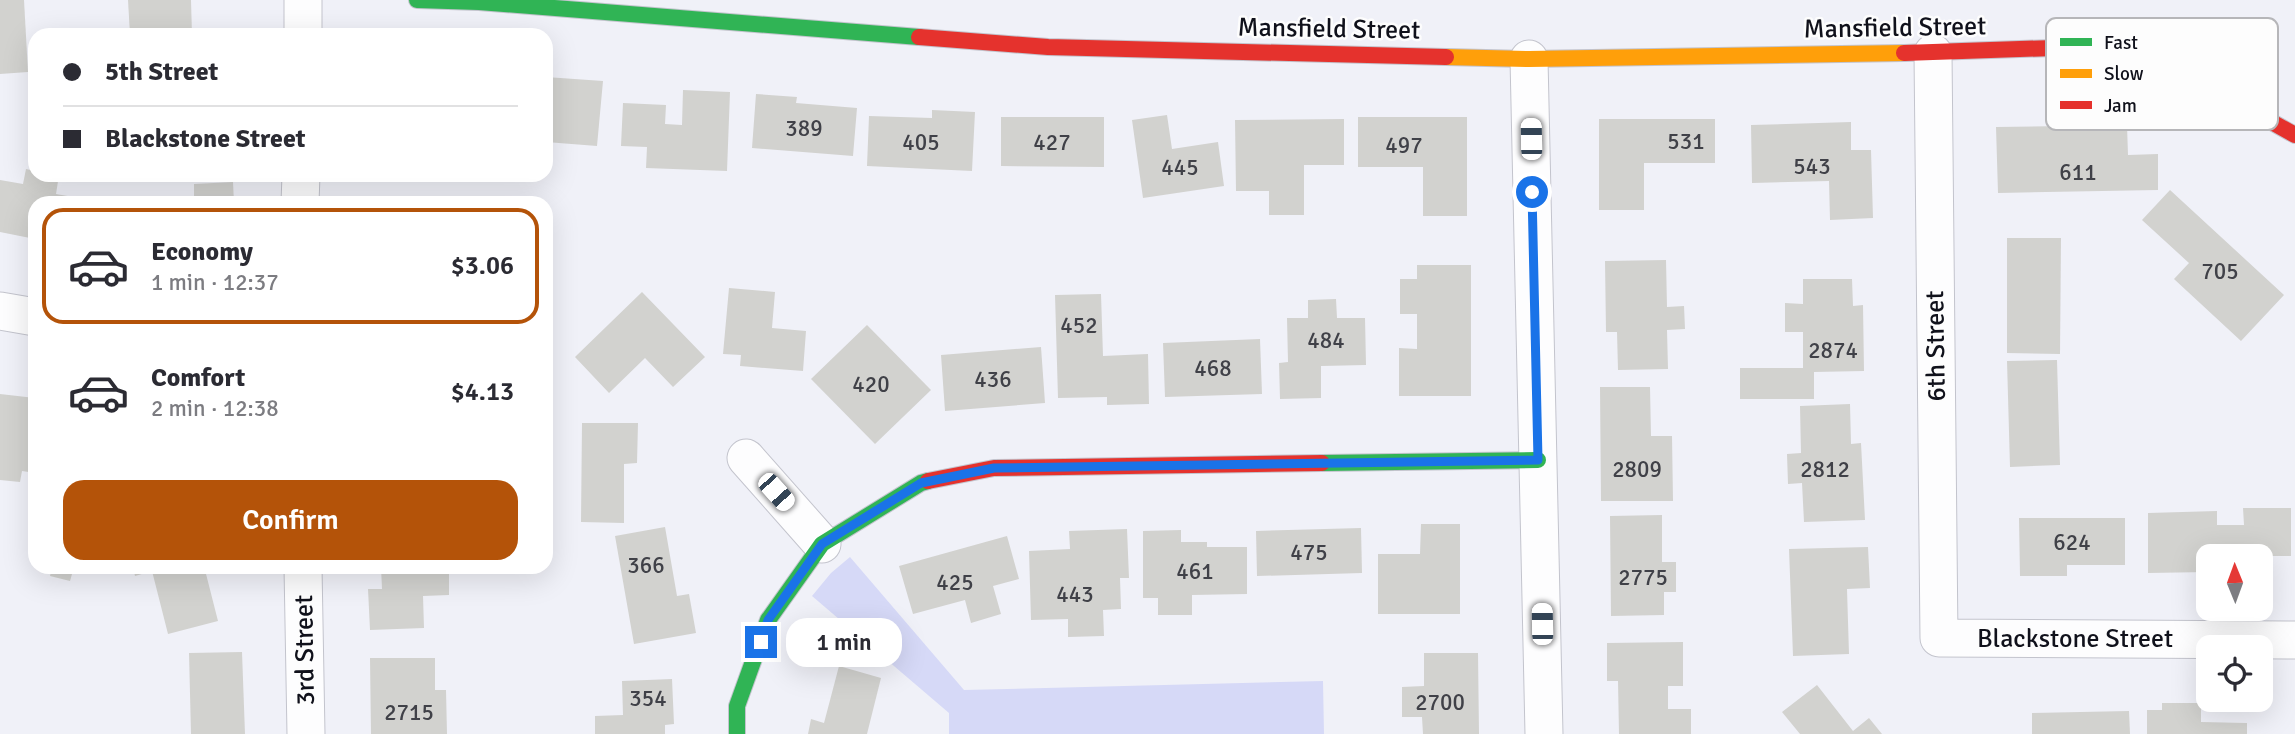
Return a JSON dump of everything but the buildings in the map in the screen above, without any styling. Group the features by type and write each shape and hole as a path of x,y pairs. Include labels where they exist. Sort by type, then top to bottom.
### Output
{"street":[{"path":"303,0 303,28"},
{"name":"Mansfield Street","path":"417,0 479,2 1048,47 1529,59 1933,53 2046,48"},
{"name":"6th Street","path":"1933,53 1940,638"},
{"path":"1529,59 1544,734"},
{"name":"Mansfield Street","path":"2278,125 2295,135"},
{"path":"0,311 28,316"},
{"path":"746,458 822,544"},
{"path":"737,734 737,706 768,620 822,544 921,483 994,468 1538,460"},
{"name":"3rd Street","path":"303,574 306,734"},
{"name":"Blackstone Street","path":"1940,638 2295,640"}],"shaded area":[{"path":"850,557 964,690 1323,681 1324,734 949,734 949,713 812,596 831,573"}],"traffic: fast":[{"path":"417,0 479,2 919,37"},
{"path":"1322,463 1538,460"},
{"path":"737,734 737,706 768,620 822,544 928,481"}],"traffic: slow":[{"path":"1446,57 1529,59 1904,53"}],"traffic: jam":[{"path":"919,37 1048,47 1446,57"},
{"path":"1904,53 2046,48"},
{"path":"2278,125 2295,135"},
{"path":"928,481 994,468 1322,463"}],"route":[{"path":"761,642 768,620 822,544 921,483 994,468 1538,460 1532,192"}]}
